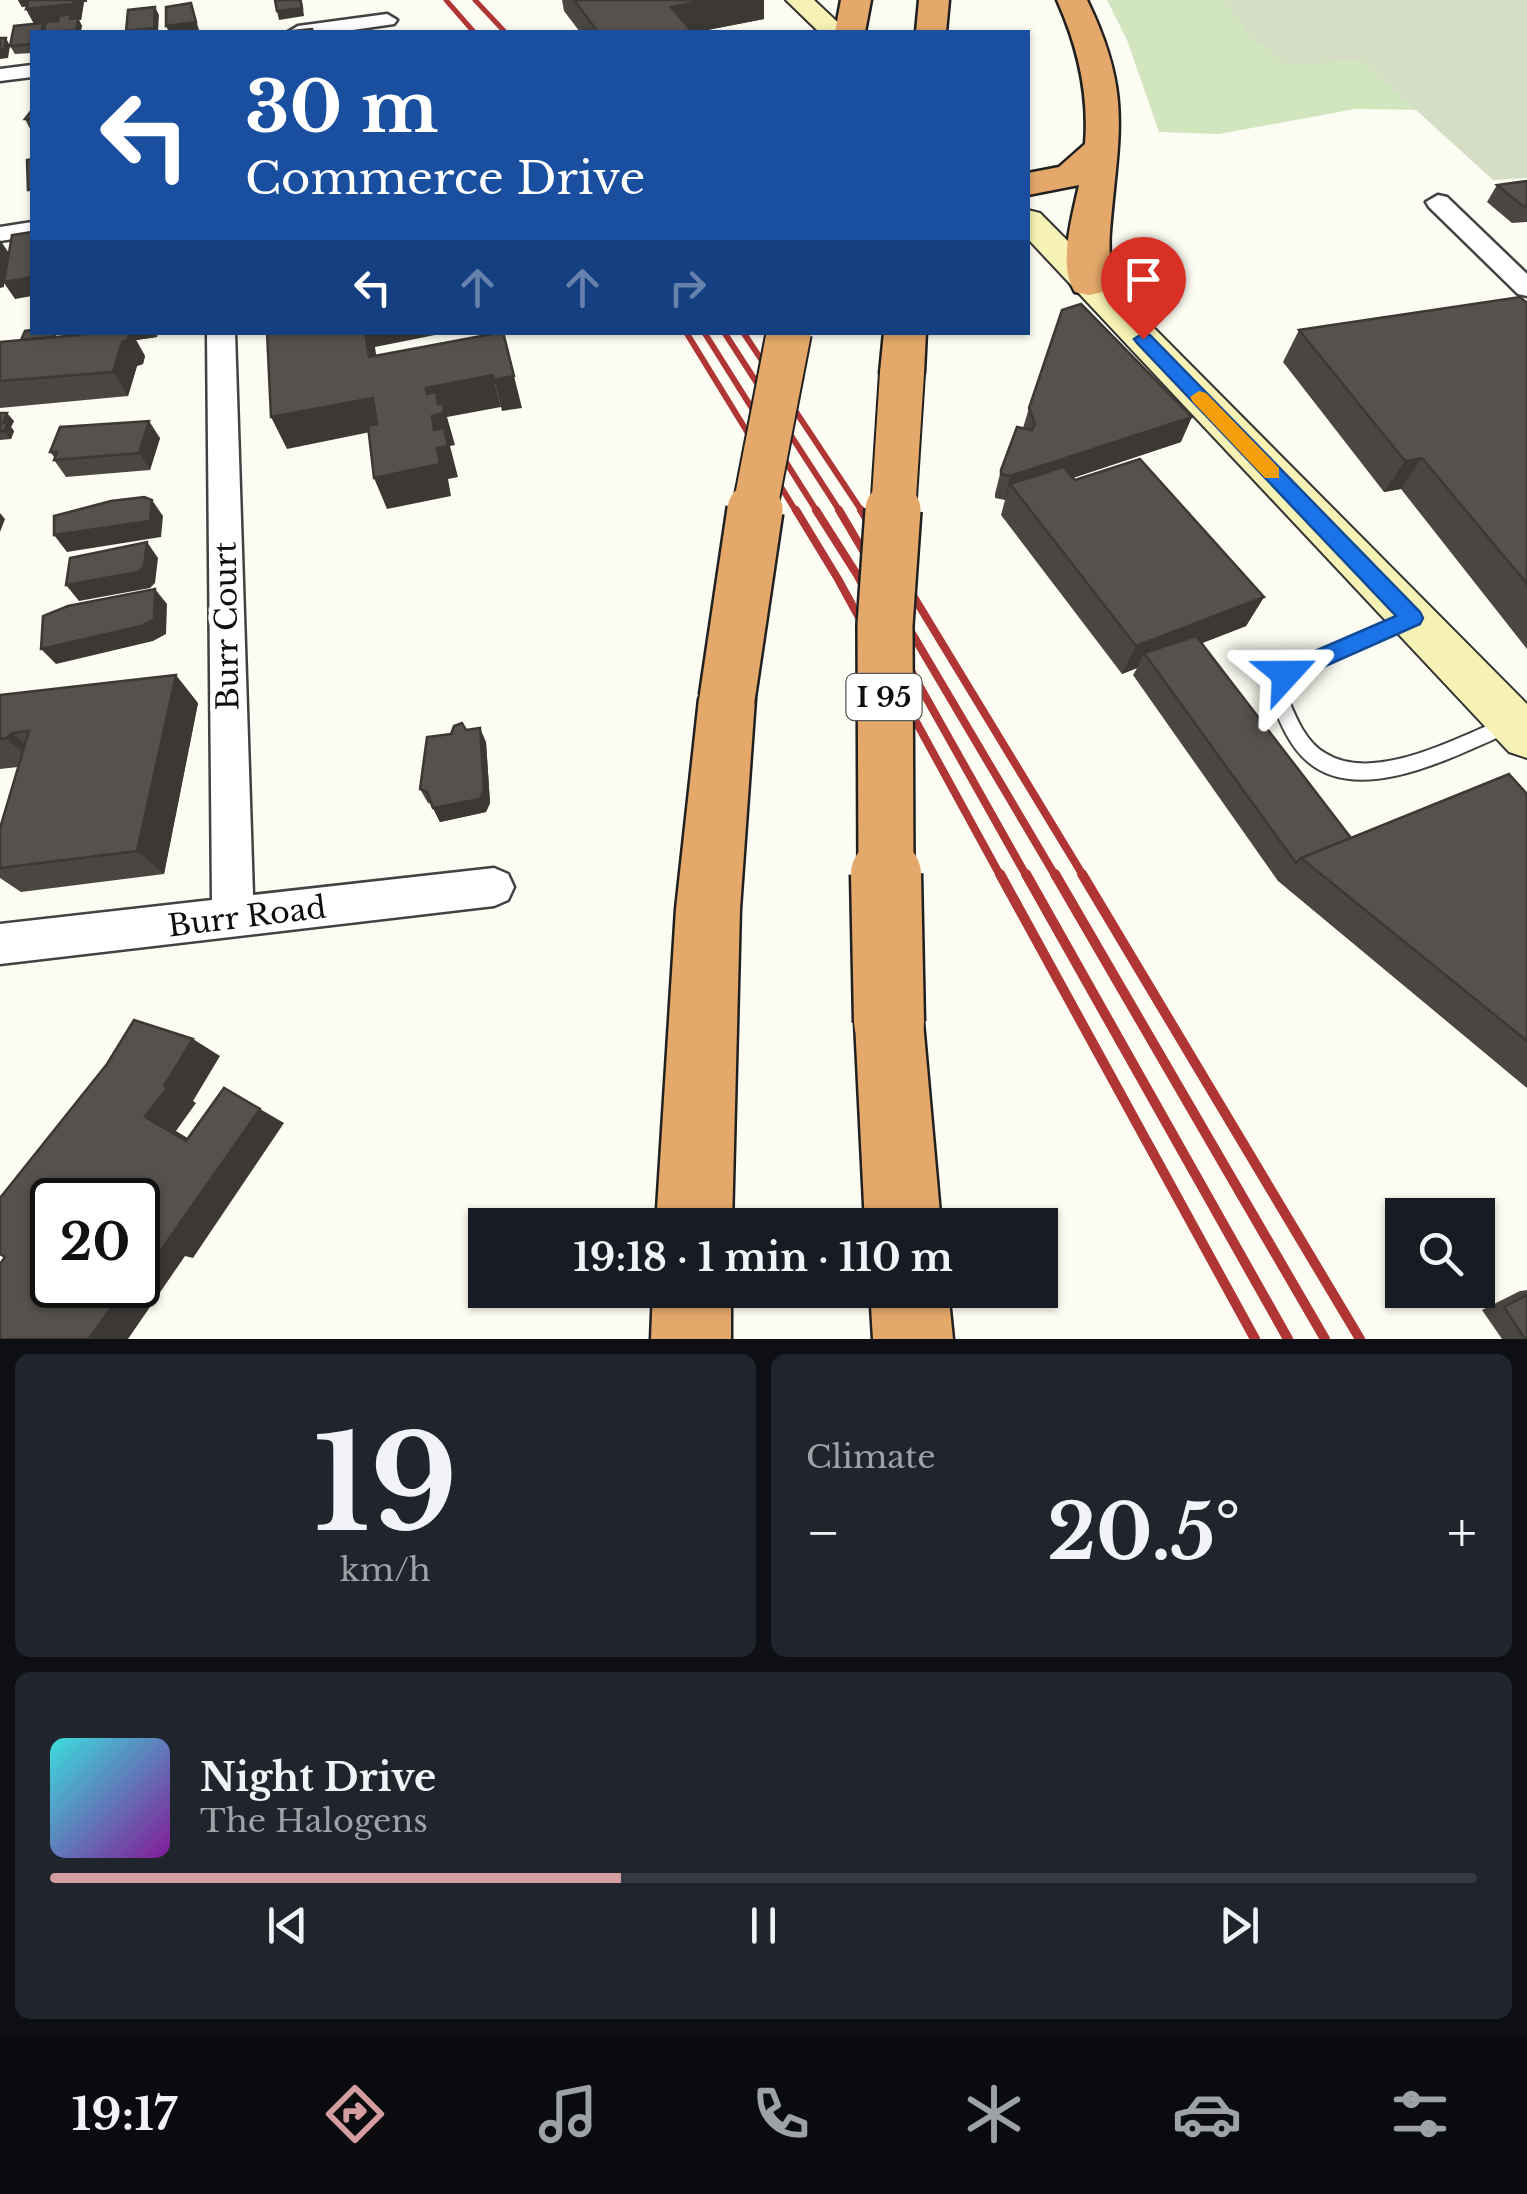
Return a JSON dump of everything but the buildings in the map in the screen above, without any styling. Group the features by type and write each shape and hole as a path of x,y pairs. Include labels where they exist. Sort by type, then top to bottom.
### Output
{"highway":[{"path":"931,30 934,0"},
{"path":"1072,0 1088,35 1099,76 1103,144 1087,239 1089,283"},
{"path":"1030,184 1077,173 1098,156 1103,144"},
{"path":"695,1208 708,909 727,699 753,520 788,335"},
{"name":"I 95","path":"902,1208 889,1022 882,755 885,625 905,335"},
{"path":"692,1308 692,1339"},
{"path":"910,1308 913,1339"}],"main road":[{"path":"800,0 832,30"},
{"path":"1030,222 1520,730"}],"street":[{"path":"313,30 387,20"},
{"path":"0,75 30,70"},
{"path":"1438,202 1527,288"},
{"path":"0,234 30,229"},
{"name":"Burr Court","path":"222,335 233,920"},
{"name":"Burr Road","path":"0,944 494,887"}],"lane":[{"path":"1412,618 1286,674 1275,688 1286,718 1314,757 1328,769 1348,775 1389,770 1520,730"}],"green space":[{"path":"1107,0 1527,0 1527,111 1355,109 1219,134 1159,132 1127,40"},
{"path":"1223,0 1527,0 1527,178 1493,180 1362,61 1286,64 1251,37"}],"railway":[{"path":"446,0 472,30"},
{"path":"475,0 503,30"},
{"path":"688,335 797,513"},
{"path":"706,335 818,513"},
{"path":"726,335 841,513"},
{"path":"745,335 863,513"},
{"path":"796,510 838,579 1001,877"},
{"path":"816,510 856,573 1027,877"},
{"path":"839,510 1056,877"},
{"path":"861,510 1084,877"},
{"path":"1000,874 1255,1339"},
{"path":"1026,874 1288,1339"},
{"path":"1055,874 1325,1339"},
{"path":"1082,874 1360,1339"}],"slow traffic":[{"path":"1199,397 1272,473"}],"route":[{"path":"1143,339 1412,618 1286,674"}]}
